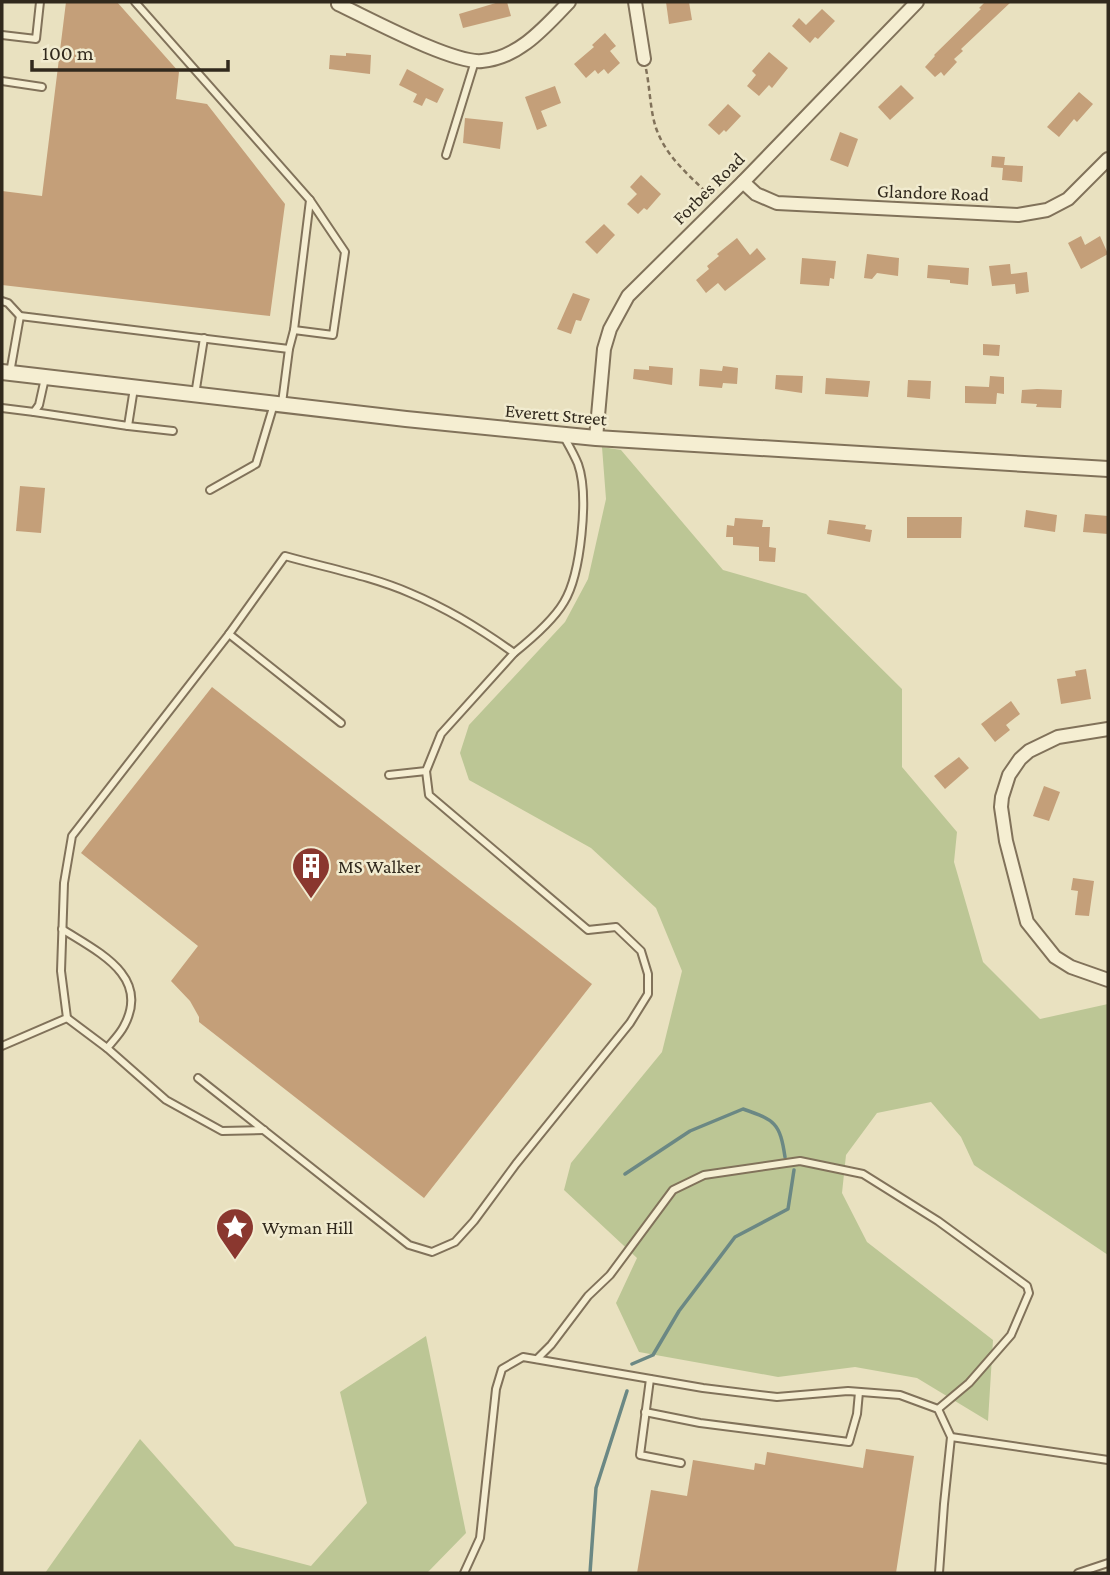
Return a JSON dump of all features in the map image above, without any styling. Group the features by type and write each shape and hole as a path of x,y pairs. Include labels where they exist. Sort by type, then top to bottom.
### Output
{"street":[{"path":"338,4 400,34 446,52 483,61 519,48 535,37 569,2"},
{"path":"635,2 644,59"},
{"name":"Forbes Road","path":"596,438 604,349 618,312 628,296 917,2"},
{"name":"Glandore Road","path":"743,182 756,194 777,203 1018,215 1047,210 1068,199 1108,159"},
{"name":"Everett Street","path":"6,373 596,438 1108,469"},
{"path":"1108,729 1050,740 1020,759 1009,775 1002,797 1001,820 1027,922 1055,957 1071,967 1108,980"}],"lane":[{"path":"2,35 36,39 40,2"},
{"path":"135,2 310,200 345,252 333,335 294,330"},
{"path":"446,155 475,61"},
{"path":"2,81 42,87"},
{"path":"210,490 256,464 278,405 294,330 310,200"},
{"path":"2,301 8,303 20,316 289,349"},
{"path":"6,373 20,316"},
{"path":"195,395 204,338"},
{"path":"34,412 39,405 46,377"},
{"path":"128,426 134,388"},
{"path":"2,408 173,431"},
{"path":"198,1078 409,1245 432,1252 455,1242 474,1221 516,1164 630,1023 648,994 648,974 641,951 616,927 588,930 429,794 426,771 441,734 563,603 574,578 582,538 581,481 579,465 563,435"},
{"path":"264,1130 222,1131 166,1100 107,1048 67,1018 61,971 62,929 64,883 72,836 229,634 285,556 408,592 473,625 514,653"},
{"path":"229,634 341,723"},
{"path":"389,775 426,771"},
{"path":"62,929 127,976 132,1003 124,1027 107,1048"},
{"path":"2,1046 67,1018"},
{"path":"537,1359 588,1296 610,1275 673,1190 704,1175 800,1161 863,1174 938,1221 1027,1286 1029,1293 1011,1335 969,1383 937,1409"},
{"path":"464,1573 480,1538 496,1390 502,1369 523,1357 777,1397 859,1392 900,1395 937,1409 951,1437 939,1573"},
{"path":"650,1379 640,1455 681,1463"},
{"path":"645,1412 700,1423 849,1442 857,1414 859,1392"},
{"path":"951,1437 1108,1460"},
{"path":"1078,1573 1108,1563"}],"path":[{"path":"644,59 656,127 661,138 681,168 719,204"}],"green space":[{"path":"602,447 621,450 723,570 806,594 902,689 902,767 957,832 954,862 983,962 1040,1019 1108,1004 1108,1255 974,1165 961,1137 931,1102 877,1113 846,1155 842,1193 867,1242 993,1340 988,1421 917,1378 855,1367 778,1377 639,1352 616,1303 637,1258 564,1190 571,1163 662,1052 682,971 656,908 591,848 469,780 460,753 469,725 565,622 588,579 606,499"},
{"path":"426,1336 466,1533 427,1573 45,1573 140,1439 235,1546 311,1566 367,1503 340,1392"}],"building":[{"path":"66,2 117,2 179,72 176,99 207,104 285,204 270,316 2,285 2,191 42,196"},
{"path":"507,2 511,16 463,28 459,14"},
{"path":"666,2 689,2 692,20 669,24"},
{"path":"985,2 1011,2 961,49 963,51 954,59 957,62 944,76 941,72 935,77 925,67"},
{"path":"822,9 835,21 818,39 815,37 810,43 792,26 799,18 806,25"},
{"path":"605,33 616,46 610,51 620,63 608,74 604,69 598,74 595,70 586,78 574,64 594,47 592,45"},
{"path":"769,52 788,68 772,88 769,85 759,96 747,86 756,75 752,71"},
{"path":"346,53 371,55 370,74 329,69 330,55 346,56"},
{"path":"407,69 444,89 437,103 426,98 422,106 413,102 417,94 399,85"},
{"path":"901,85 914,98 890,120 878,107"},
{"path":"555,86 561,103 541,111 547,126 537,130 525,97"},
{"path":"1079,92 1093,104 1077,122 1074,119 1059,137 1047,127"},
{"path":"728,104 741,116 726,132 724,130 719,135 708,125"},
{"path":"465,118 503,122 500,149 463,143"},
{"path":"840,132 858,139 848,167 830,160"},
{"path":"992,156 1005,157 1004,165 1023,166 1022,182 1002,180 1003,168 991,167"},
{"path":"641,175 661,194 647,210 644,208 638,214 627,204 637,194 630,187"},
{"path":"604,224 615,235 597,254 585,242"},
{"path":"1081,236 1085,245 1100,236 1108,254 1081,269 1068,243"},
{"path":"737,238 750,255 757,248 766,259 725,291 718,283 706,293 696,280 709,269 707,266 719,256 717,254"},
{"path":"867,254 899,258 898,276 877,273 872,279 864,278"},
{"path":"802,258 836,261 834,279 830,278 829,286 800,284"},
{"path":"1010,264 1011,274 1027,272 1029,292 1016,294 1015,284 992,286 989,266"},
{"path":"928,265 969,268 968,285 927,278"},
{"path":"573,293 590,299 581,321 576,320 571,334 557,329"},
{"path":"983,344 1000,345 999,356 983,355"},
{"path":"649,366 673,368 672,385 633,379 634,369 649,370"},
{"path":"723,366 738,368 737,384 723,383 722,388 699,386 700,369 722,371"},
{"path":"776,375 803,376 802,393 775,389"},
{"path":"990,376 1004,377 1004,394 997,393 996,404 965,403 965,386 989,387"},
{"path":"826,378 870,381 868,397 825,394"},
{"path":"908,380 931,381 930,399 907,397"},
{"path":"1022,390 1062,390 1061,408 1036,407 1037,404 1021,403"},
{"path":"20,486 45,488 41,533 16,531"},
{"path":"1026,510 1057,515 1055,532 1024,527"},
{"path":"1085,514 1108,516 1108,534 1083,532"},
{"path":"907,517 962,517 961,538 907,538"},
{"path":"735,518 763,520 762,527 770,527 769,547 776,548 775,562 759,561 759,547 733,545 733,537 726,537 727,525 734,526"},
{"path":"829,520 866,525 865,529 872,530 870,542 827,534"},
{"path":"1086,669 1091,699 1061,704 1057,679 1076,676 1075,671"},
{"name":"MS Walker","path":"212,687 592,984 424,1198 199,1022 190,1001 171,981 198,946 81,853"},
{"path":"1011,701 1020,714 1006,725 1010,730 995,742 981,724"},
{"path":"959,757 969,768 945,789 934,776"},
{"path":"1044,786 1060,792 1049,821 1033,816"},
{"path":"1073,878 1094,881 1089,916 1075,915 1078,891 1071,890"},
{"path":"866,1449 914,1456 896,1573 637,1573 651,1490 687,1496 693,1460 754,1470 755,1463 765,1465 767,1452 863,1468"}],"waterway":[{"path":"625,1174 690,1131 743,1109 774,1124 781,1137 785,1157"},
{"path":"632,1364 653,1355 679,1311 735,1237 788,1209 794,1170"},
{"path":"590,1573 596,1488 627,1391"}],"place":[{"name":"MS Walker","path":"311,900"},
{"name":"Wyman Hill","path":"235,1261"}]}
